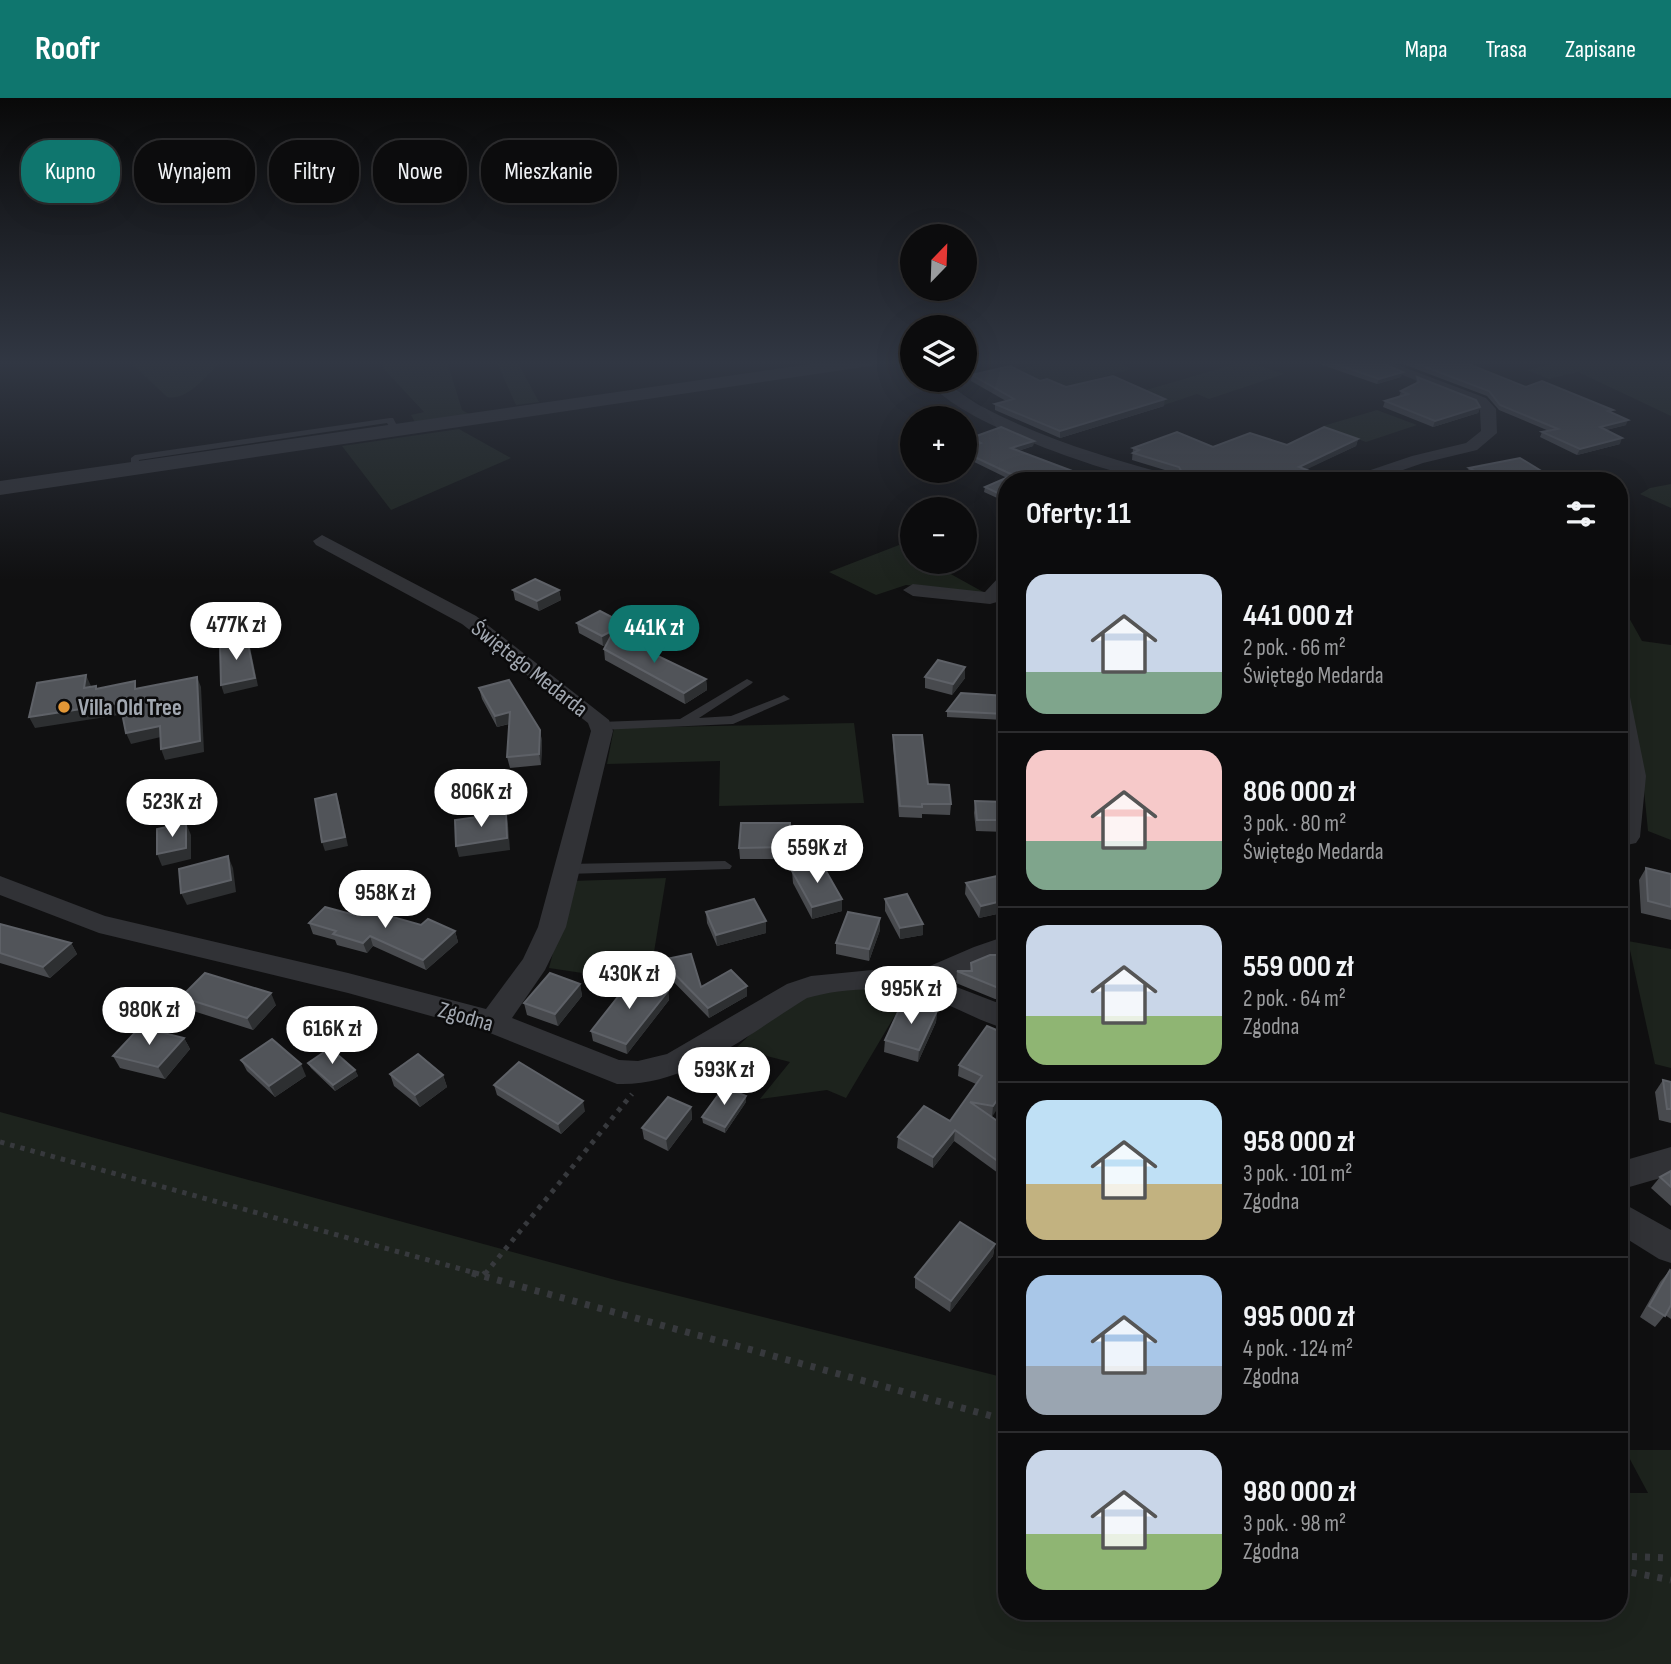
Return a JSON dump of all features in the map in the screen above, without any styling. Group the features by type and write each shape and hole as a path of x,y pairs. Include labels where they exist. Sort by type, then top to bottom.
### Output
{"street":[{"path":"0,488 374,434"},
{"path":"1025,434 1137,472"},
{"path":"1381,472 1418,459 1471,447 1488,434"},
{"name":"Świętego Medarda","path":"322,541 469,620 598,720 602,731 552,927 535,963 493,1022"},
{"path":"913,590 990,598 998,590"},
{"path":"1628,744 1634,776 1628,828"},
{"name":"Zgodna","path":"0,885 99,924 348,983 493,1022 617,1072 650,1072 674,1064 797,990 833,982 872,980 918,983 998,1015"},
{"name":"Zgodna","path":"918,983 950,970 975,955 998,948"},
{"path":"1628,1173 1671,1161"},
{"path":"1628,1221 1664,1242"}],"lane":[{"path":"679,724 716,704 747,682"},
{"path":"600,726 733,720 784,699"},
{"path":"567,869 725,866"}],"path":[{"path":"484,1275 650,1072"},
{"path":"0,1142 998,1418"},
{"path":"1628,1556 1671,1558"},
{"path":"1628,1572 1671,1580"}],"shaded area":[{"path":"424,434 468,434 511,458 391,510 342,446"},
{"path":"1345,434 1390,434 1366,442"},
{"path":"1671,484 1671,508 1640,494 1650,488"},
{"path":"899,545 900,574 951,574 985,593 906,585 876,595 829,572"},
{"path":"1628,616 1642,641 1671,645 1671,840 1648,831 1641,759 1628,692"},
{"path":"854,723 864,803 719,806 720,761 607,764 614,728"},
{"path":"666,878 649,983 549,968 572,881"},
{"path":"1628,941 1671,949 1671,1068 1655,1064"},
{"path":"868,988 910,990 846,1098 827,1090 760,1099 790,1062 736,1048 774,1012 808,991"},
{"path":"0,1112 619,1281 998,1376 998,1620 1628,1620 1628,1493 1648,1493 1628,1456 1628,1450 1671,1450 1671,1664 0,1664"}],"building":[{"path":"982,434 1018,434 1034,441 1011,448 1075,472 1007,472 977,458 977,444 981,443 977,441 977,436"},
{"path":"1171,434 1182,434 1213,447 1247,434 1287,445 1309,434 1344,434 1358,439 1299,467 1312,472 1182,472 1179,467 1133,453 1139,450 1133,448"},
{"path":"1547,434 1614,434 1622,438 1580,449"},
{"path":"1520,458 1543,472 1476,472 1469,468"},
{"path":"998,481 998,493 985,487"},
{"path":"535,579 559,590 537,601 513,590"},
{"path":"600,611 625,624 602,636 577,623"},
{"path":"612,634 706,679 684,693 604,649"},
{"path":"247,639 255,678 221,685 220,644"},
{"path":"938,660 965,667 953,684 925,677"},
{"path":"86,675 84,688 96,686 96,689 135,681 135,689 197,677 200,741 161,749 160,726 126,733 120,703 29,717 37,683"},
{"path":"509,680 540,730 539,754 507,757 510,712 495,716 479,688"},
{"path":"961,693 998,695 998,714 947,711"},
{"path":"893,735 922,735 928,784 949,785 951,804 900,806"},
{"path":"336,794 345,837 322,842 315,799"},
{"path":"975,801 998,802 998,820 977,820"},
{"path":"506,813 507,838 456,846 455,820"},
{"path":"186,823 186,848 157,854 157,829"},
{"path":"741,823 790,823 789,847 739,848"},
{"path":"228,856 231,880 181,893 179,869"},
{"path":"822,864 842,899 812,907 792,871"},
{"path":"1646,868 1671,874 1671,907 1648,901"},
{"path":"998,876 998,902 981,906 966,883"},
{"path":"907,894 923,924 900,928 885,899"},
{"path":"754,899 766,921 716,935 706,912"},
{"path":"325,907 351,914 358,907 421,925 428,919 455,931 423,960 370,936 363,943 309,923"},
{"path":"848,912 880,918 869,949 836,943"},
{"path":"0,924 71,943 43,967 0,953"},
{"path":"691,954 701,987 731,970 747,986 708,1008 661,960"},
{"path":"997,955 998,987 957,971 972,971 971,963"},
{"path":"205,973 271,993 247,1018 181,997"},
{"path":"550,973 580,984 555,1014 524,1003"},
{"path":"632,979 668,991 626,1044 591,1031"},
{"path":"903,1001 937,1011 919,1050 885,1040"},
{"path":"987,1026 998,1031 998,1099 993,1106 970,1102 998,1121 998,1161 955,1130 933,1157 898,1137 924,1106 950,1121 982,1076 959,1065"},
{"path":"140,1027 184,1038 158,1067 113,1056"},
{"path":"272,1039 301,1064 269,1086 241,1060"},
{"path":"330,1048 355,1070 333,1085 308,1063"},
{"path":"418,1054 443,1075 415,1095 390,1074"},
{"path":"519,1062 583,1101 558,1124 494,1085"},
{"path":"1663,1080 1671,1082 1671,1109 1667,1109"},
{"path":"724,1087 746,1096 725,1127 702,1117"},
{"path":"668,1097 691,1107 666,1139 642,1128"},
{"path":"1671,1171 1671,1187 1660,1177"},
{"path":"960,1222 995,1244 951,1301 915,1277"},
{"path":"1670,1270 1671,1305 1665,1316 1649,1306"}],"place":[{"name":"Villa Old Tree","path":"64,707"}]}
